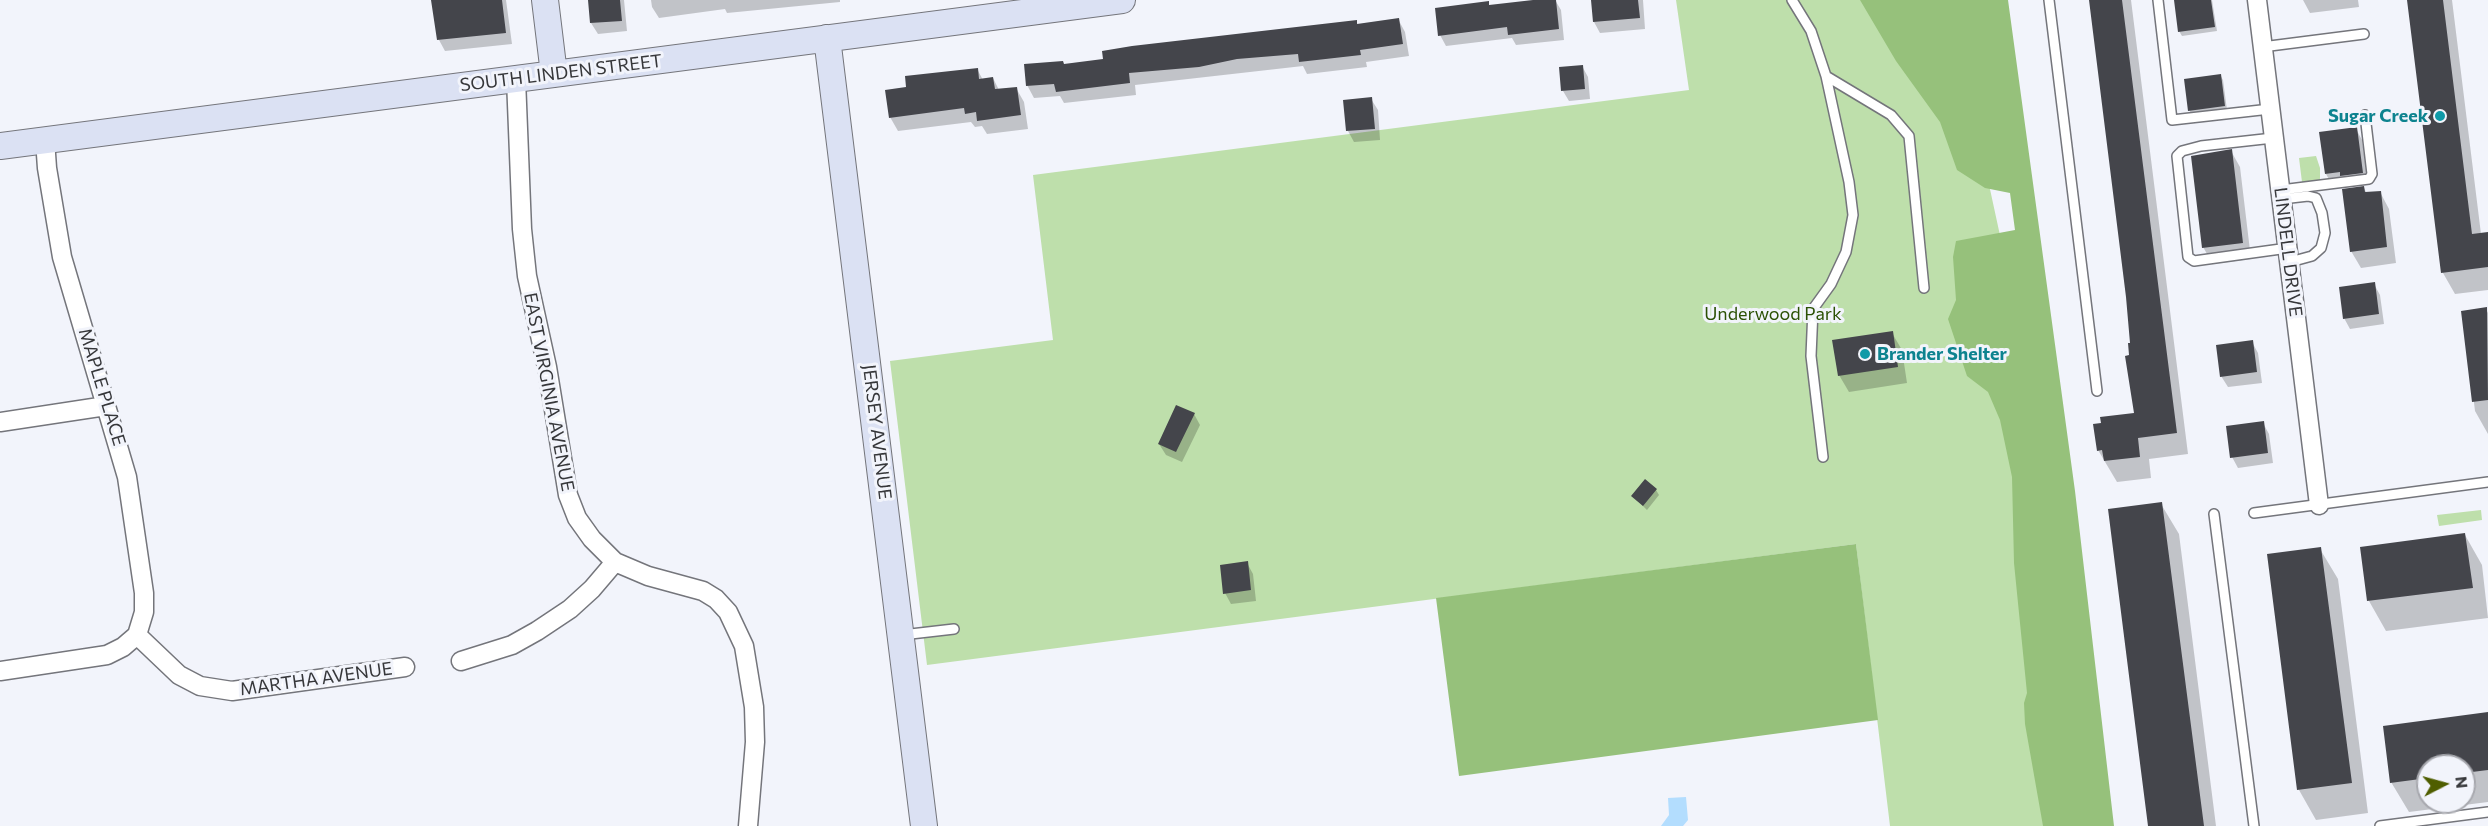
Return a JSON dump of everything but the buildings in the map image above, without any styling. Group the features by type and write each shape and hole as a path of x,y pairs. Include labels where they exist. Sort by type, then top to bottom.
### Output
{"main road":[{"path":"545,0 554,74"},
{"name":"SOUTH LINDEN STREET","path":"0,146 1122,0"},
{"name":"JERSEY AVENUE","path":"827,38 924,826"}],"street":[{"name":"LINDELL DRIVE","path":"2257,0 2319,504"},
{"name":"EAST VIRGINIA AVENUE","path":"516,79 522,229 527,276 547,367 562,471 568,495 577,518 592,539 615,562 648,576 703,591 716,599 728,612 744,646 754,707 755,742 748,826"},
{"name":"MAPLE PLACE","path":"45,140 62,257 127,477 140,558 144,612 137,635"},
{"path":"0,422 106,406"},
{"path":"461,661 512,645 537,631 570,609 592,589 615,562"},
{"path":"0,671 107,655 123,647 137,635"},
{"name":"MARTHA AVENUE","path":"137,635 179,675 200,686 232,691 405,667"}],"lane":[{"path":"1792,0 1811,31 1826,76 1849,182 1853,215 1846,252 1831,284 1813,309 1811,356 1822,457"},
{"path":"2049,0 2097,391"},
{"path":"2158,0 2172,120 2270,109"},
{"path":"2262,47 2364,34"},
{"path":"1826,76 1892,115 1909,136 1924,288"},
{"path":"2281,194 2369,178 2372,174 2365,115"},
{"path":"2274,138 2201,146 2182,151 2177,156 2188,257 2194,261 2289,255 2312,256 2321,248 2325,233 2322,213 2316,198 2281,194"},
{"path":"2254,513 2488,482"},
{"path":"2214,514 2253,826"},
{"path":"902,635 954,629"},
{"path":"2380,826 2488,812"}],"green space":[{"name":"Underwood Park","path":"1676,0 1908,0 1988,180 2014,300 2087,826 1890,826 1856,544 927,665 890,361 1053,340 1033,175 1689,90"},
{"path":"1860,0 2008,0 2075,491 2114,826 2043,826 2025,724 2024,703 2027,693 2014,563 2012,477 2000,420 1988,392 1967,376 1948,319 1956,300 1953,257 1956,241 2015,230 2010,193 1985,188 1957,170 1940,122 1896,61"},
{"path":"2316,156 2320,168 2320,180 2302,182 2299,158"},
{"path":"2481,510 2482,520 2439,526 2437,515"},
{"path":"1856,544 1878,720 1459,776 1436,598"}],"water":[{"path":"1686,797 1688,820 1683,826 1661,826 1669,815 1668,798"}],"place":[{"name":"Sugar Creek","path":"2440,116"},
{"name":"Brander Shelter","path":"1865,354"}]}
